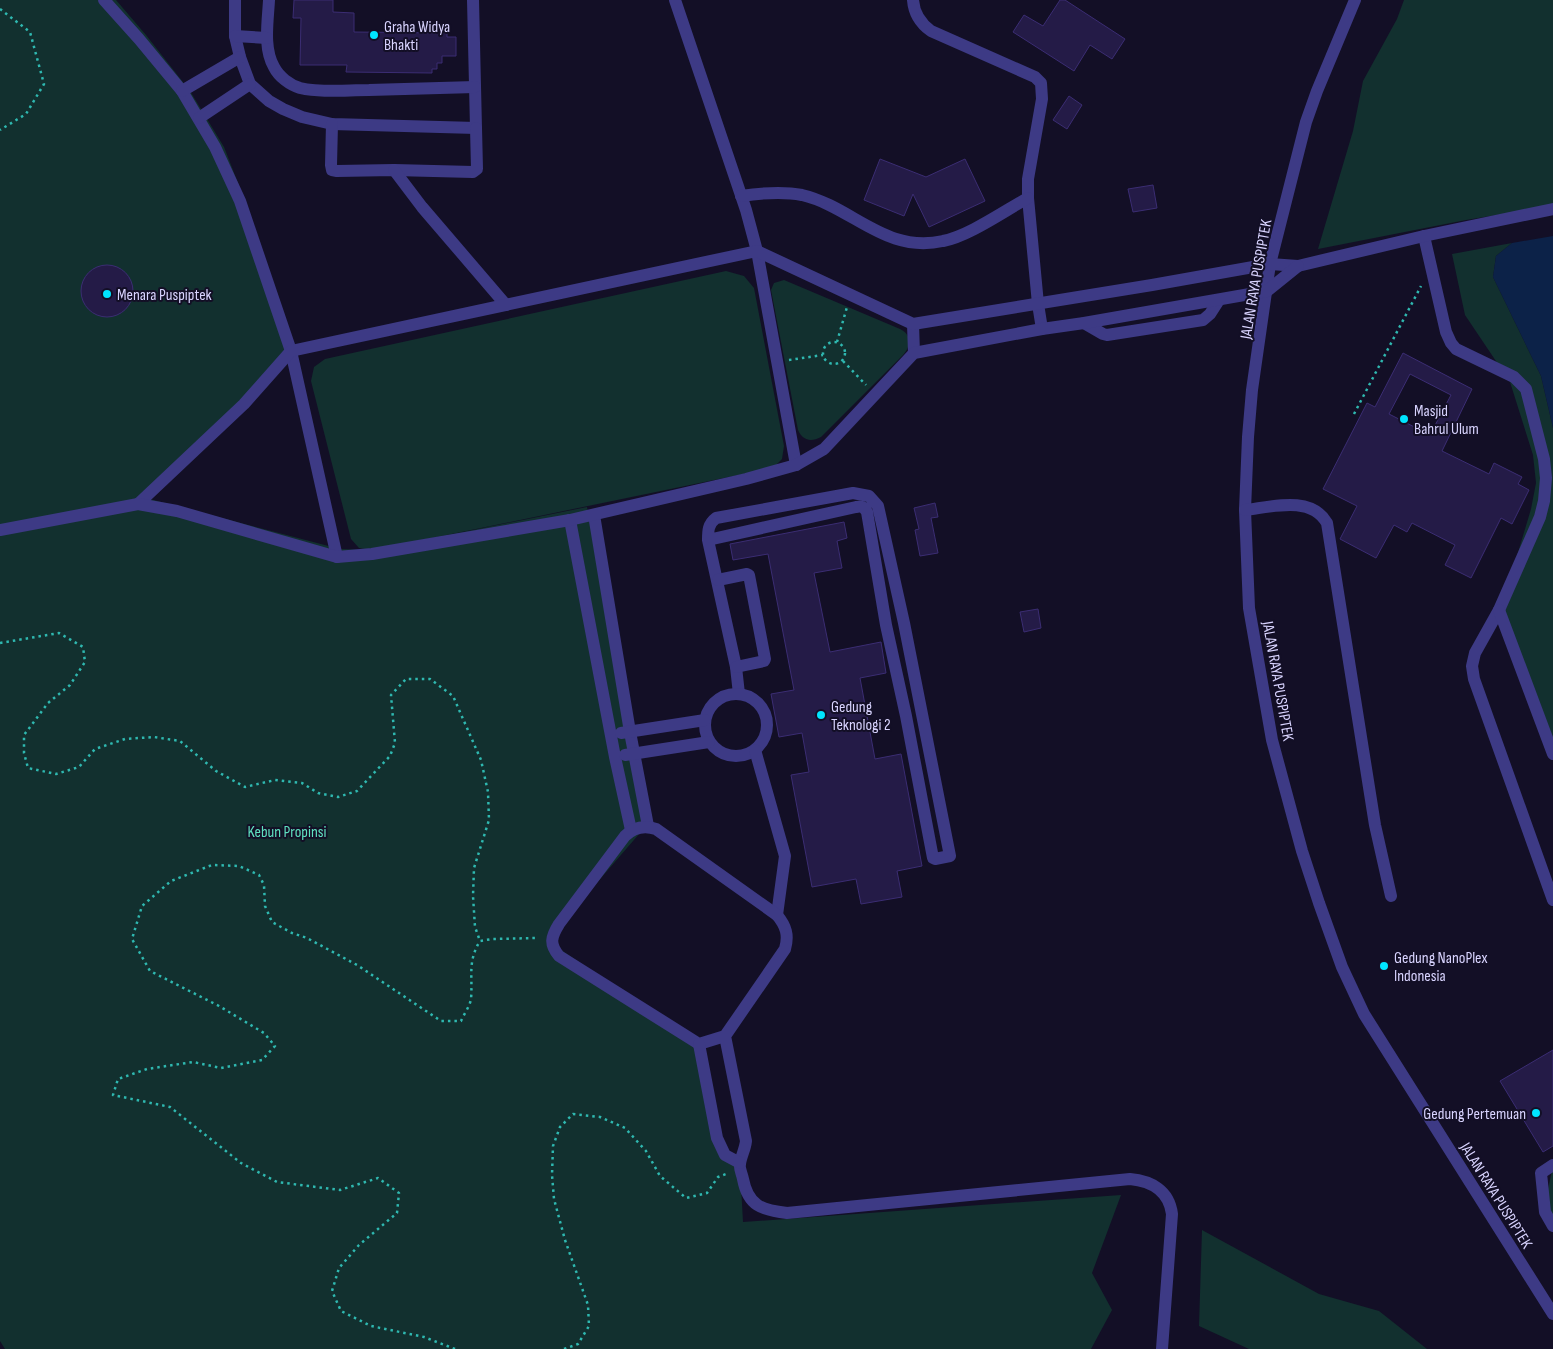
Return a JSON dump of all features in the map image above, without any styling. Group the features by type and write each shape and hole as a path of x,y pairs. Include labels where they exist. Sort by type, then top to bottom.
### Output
{"street":[{"path":"104,0 182,92 215,147 240,201 291,351 337,557"},
{"path":"235,0 235,36 250,84 269,101 283,109 302,117 332,124 476,128"},
{"path":"269,0 267,38 269,55 273,66 287,82 299,88 332,91 475,87"},
{"path":"332,124 332,170 473,172 476,169 476,128 473,0"},
{"path":"675,0 741,196 757,251 796,465"},
{"path":"913,0 917,17 931,31 1035,77 1041,83 1042,99 1028,179 1028,198 1042,328"},
{"name":"JALAN RAYA PUSPIPTEK","path":"1355,0 1317,90 1306,122 1270,264 1252,390 1248,437 1245,510 1249,608 1267,720 1302,850 1342,967 1364,1014 1553,1314"},
{"path":"235,36 267,38"},
{"path":"182,92 240,57"},
{"path":"199,118 250,84"},
{"path":"394,170 422,207 506,305"},
{"path":"741,196 770,192 802,196 832,207 877,233 894,239 918,243 944,241 967,232 1028,198"},
{"path":"138,504 244,404 291,351 757,251 913,324 1270,264 1298,266 1424,236 1553,209"},
{"path":"1424,236 1446,332 1451,343 1456,349 1514,377 1526,389 1544,459 1546,478 1540,517 1500,610 1475,653 1472,666 1474,679 1553,900"},
{"path":"0,530 138,504 176,511 337,557 372,554 570,520 746,479 796,465 824,449 914,353 1042,328 1084,323 1267,291 1298,266"},
{"path":"1084,323 1108,335 1203,320 1210,314 1219,300"},
{"path":"913,324 914,353"},
{"path":"852,493 856,507"},
{"path":"708,540 856,507 863,507 867,512 886,625 906,716 933,858 951,855 878,506 869,496 852,493 716,518 711,522 708,529 708,540 736,667 739,694"},
{"path":"1245,510 1295,505 1313,509 1327,524 1375,825 1391,896"},
{"path":"594,515 630,732 648,826"},
{"path":"570,520 615,757 631,830"},
{"path":"718,580 749,575 765,659 764,661 736,667"},
{"path":"1500,610 1553,754"},
{"path":"886,625 904,623"},
{"path":"896,674 913,672"},
{"path":"730,694 739,694 756,701 766,715 766,732 763,740 755,750 742,756 733,756 724,754 709,742 705,731 705,720 713,703 730,694"},
{"path":"906,716 922,712"},
{"path":"611,735 705,720"},
{"path":"615,757 709,742"},
{"path":"755,750 785,856 777,915"},
{"path":"915,766 932,763"},
{"path":"926,820 942,817"},
{"path":"699,1044 726,1036 785,949 788,936 783,922 777,915 656,829 648,826 631,830 558,924 552,937 553,948 559,956 699,1044 716,1138 726,1155 740,1165"},
{"path":"726,1036 746,1141 740,1165 745,1192 752,1202 762,1208 787,1213 1130,1179 1154,1184 1167,1198 1172,1214 1162,1349"},
{"path":"1553,1165 1541,1172 1545,1212 1553,1226"}],"path":[{"path":"0,9 30,32 44,84 26,114 0,130"},
{"path":"1354,414 1412,301 1424,282 1433,275"},
{"path":"837,342 850,295"},
{"path":"832,342 837,342 846,350 846,356 838,364 831,364 826,361 823,355 826,344 832,342"},
{"path":"777,362 823,355"},
{"path":"843,361 876,395"},
{"path":"0,643 59,633 83,647 85,662 70,685 48,703 24,735 24,753 28,768 56,774 79,766 95,750 125,739 154,737 180,741 216,771 245,787 275,780 302,783 318,793 338,796 357,791 390,756 395,743 392,695 406,679 430,679 453,696 481,760 488,792 489,820 474,868 475,926 480,941"},
{"path":"455,1349 424,1337 371,1326 341,1311 332,1291 339,1268 359,1245 397,1213 399,1192 378,1178 340,1190 277,1182 240,1163 170,1107 113,1095 118,1080 146,1070 194,1062 221,1068 262,1060 275,1046 264,1033 219,1006 150,971 132,940 142,906 171,881 212,865 239,866 259,875 264,885 265,906 272,922 292,933 307,938 357,965 441,1021 461,1021 471,1001 470,979 473,952 480,941 552,937"},
{"path":"564,1349 578,1344 589,1326 589,1319 588,1305 565,1240 554,1199 552,1175 554,1146 560,1127 573,1114 600,1116 625,1128 646,1151 660,1176 686,1198 707,1193 718,1177 740,1165"}],"green space":[{"name":"Kebun Propinsi","path":"0,0 116,0 146,35 190,91 224,147 245,201 296,351 146,498 340,549 371,550 359,548 351,539 311,381 314,367 325,359 726,271 744,276 754,288 784,446 782,459 773,468 398,545 587,507 646,826 556,930 554,945 699,1044 717,1138 740,1167 743,1222 1121,1195 1092,1273 1112,1310 1091,1349 5,1349 0,1341"},
{"path":"1404,0 1553,0 1553,206 1466,220 1318,249 1353,131 1363,81 1397,19"},
{"path":"1512,243 1496,256 1493,277 1541,376 1553,428 1553,760 1499,616 1531,509 1536,483 1533,455 1510,382 1465,315 1452,254"},
{"path":"784,280 900,329 907,334 909,341 908,348 903,355 821,437 814,440 808,440 798,430 771,290 774,283"},
{"path":"1553,1166 1553,1232 1542,1217"},
{"path":"1202,1230 1319,1294 1379,1311 1427,1349 1249,1349 1199,1326"}],"water":[{"path":"1553,236 1553,428 1541,376 1493,277 1496,256 1512,243"}],"building":[{"name":"Graha Widya Bhakti","path":"294,0 333,0 333,12 354,13 354,32 447,33 447,37 456,37 456,56 442,56 442,63 437,63 437,69 432,69 432,73 346,72 347,65 300,65 301,18 293,18"},
{"path":"1060,0 1065,0 1125,39 1112,59 1090,45 1074,71 1013,32 1024,15 1043,26"},
{"path":"1069,96 1082,105 1067,129 1053,120"},
{"path":"880,159 926,177 965,159 985,201 929,227 913,194 904,216 864,200"},
{"path":"1153,185 1157,208 1133,212 1128,189"},
{"name":"Menara Puspiptek","path":"107,265 117,267 125,273 131,281 133,291 131,301 125,309 117,315 107,317 97,315 89,309 83,301 81,291 83,281 89,273 97,267"},
{"path":"1403,353 1472,389 1442,451 1489,474 1494,463 1522,477 1518,484 1529,490 1512,524 1501,518 1471,578 1445,565 1455,545 1412,523 1407,532 1394,525 1376,558 1340,539 1357,506 1323,489 1367,403 1375,407","holes":["1410,374 1451,395 1430,435 1389,414"]},
{"path":"935,503 938,517 931,518 938,553 920,556 915,530 919,529 914,508"},
{"name":"Gedung Teknologi 2","path":"844,522 847,538 837,541 842,568 814,573 830,652 881,642 886,673 860,678 875,759 901,754 922,866 897,871 902,897 861,904 856,879 812,887 791,775 809,772 802,733 779,737 771,694 794,690 768,554 733,560 730,544"},
{"path":"1038,609 1041,628 1024,632 1020,612"},
{"name":"Gedung Pertemuan","path":"1553,1050 1553,1146 1543,1152 1500,1081"}],"place":[{"name":"Graha Widya Bhakti","path":"374,35"},
{"name":"Menara Puspiptek","path":"107,294"},
{"name":"Masjid Bahrul Ulum","path":"1404,419"},
{"name":"Gedung Teknologi 2","path":"821,715"},
{"name":"Gedung NanoPlex Indonesia","path":"1384,966"},
{"name":"Gedung Pertemuan","path":"1536,1113"}]}
